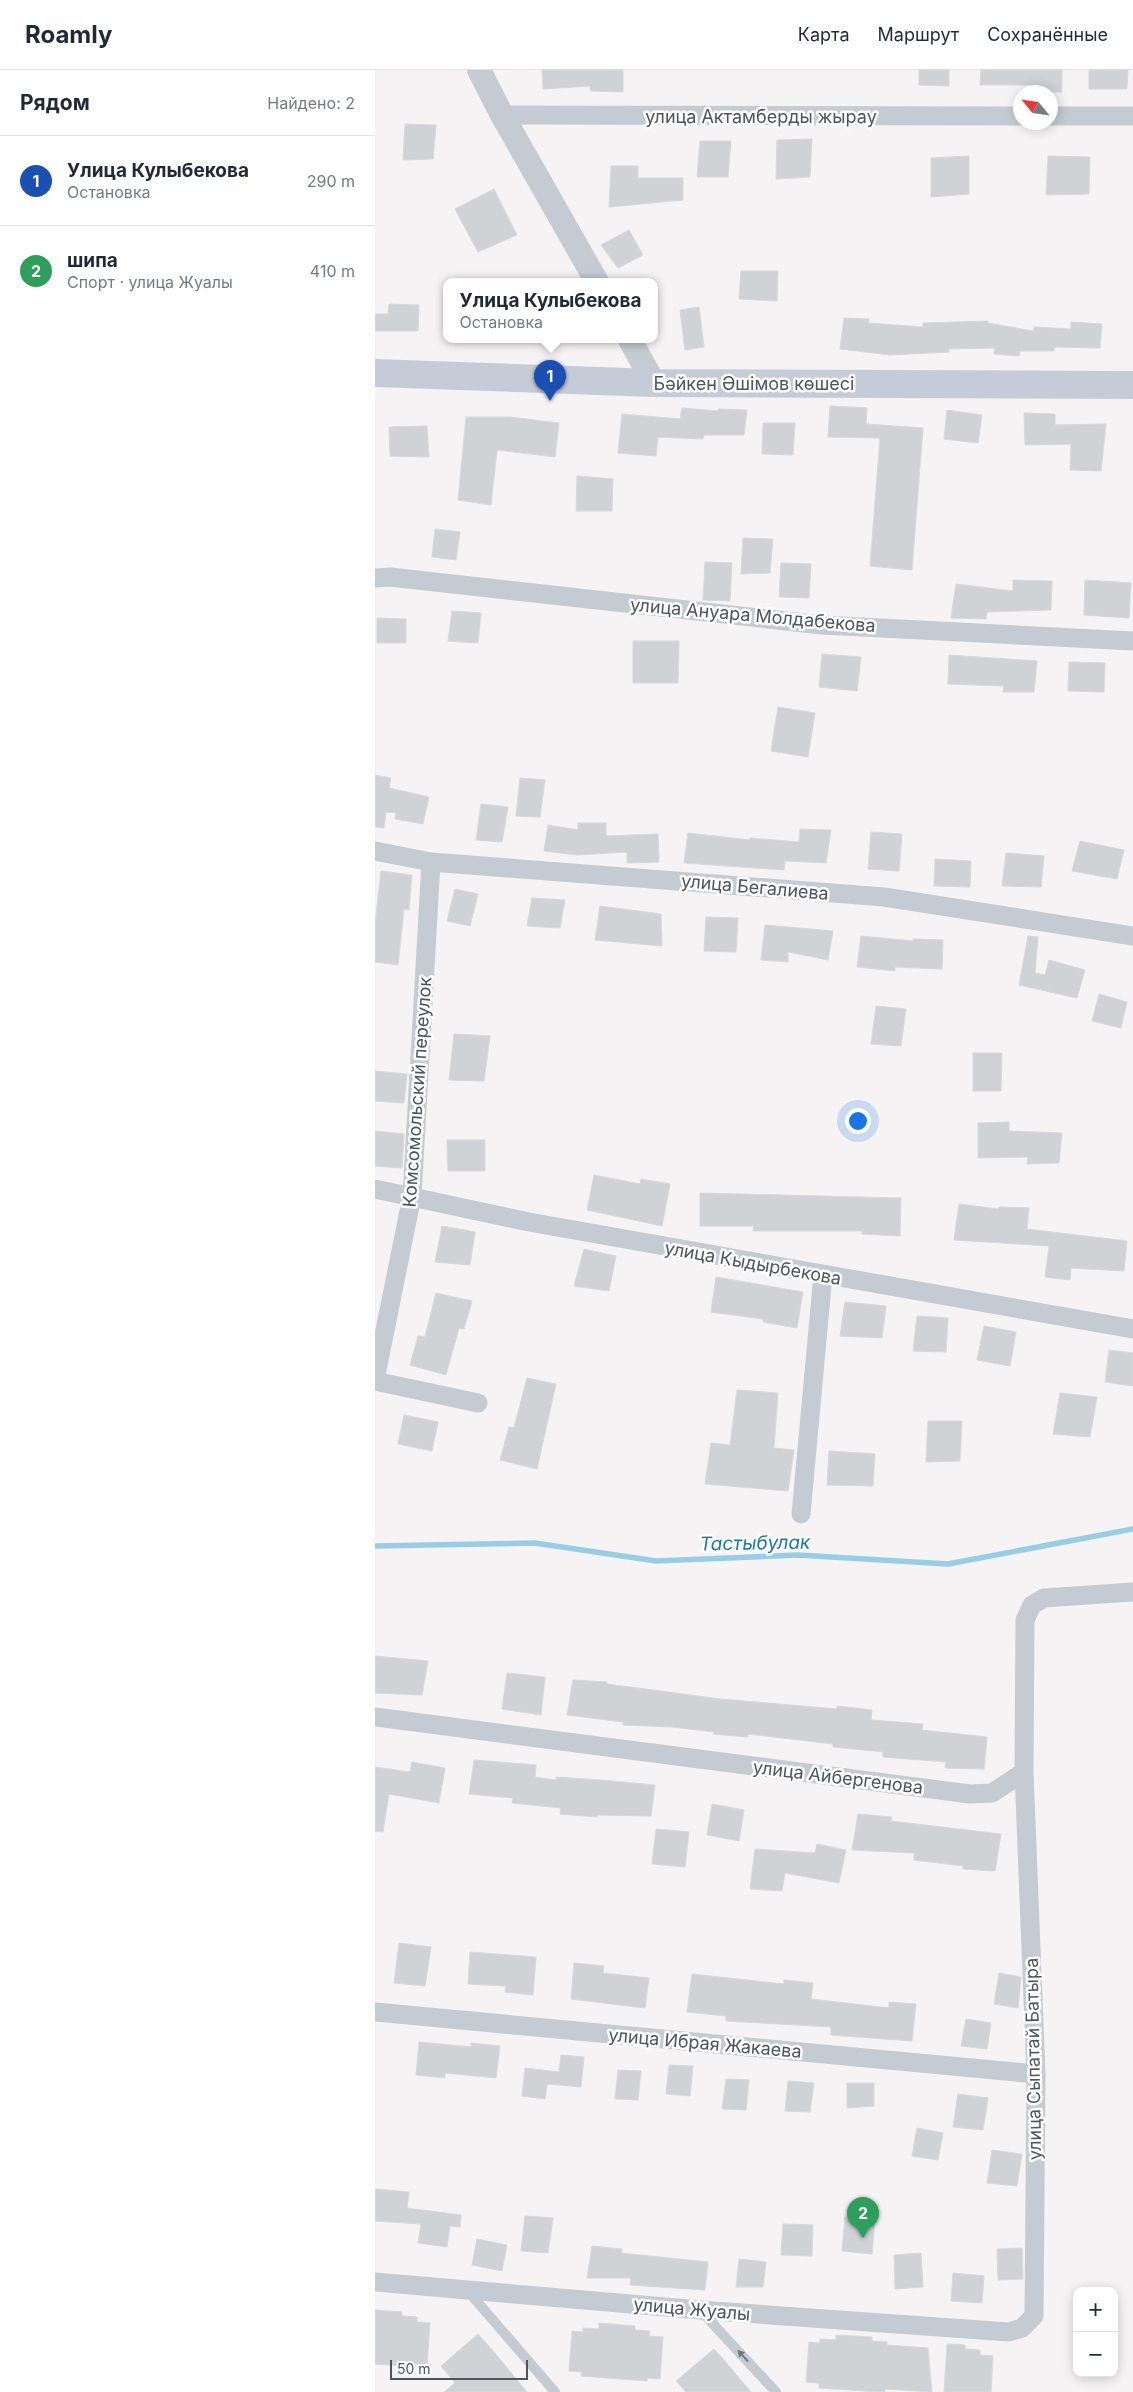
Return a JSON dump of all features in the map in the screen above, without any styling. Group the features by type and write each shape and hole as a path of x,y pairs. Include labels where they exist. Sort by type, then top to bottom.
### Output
{"main road":[{"name":"Бәйкен Әшімов көшесі","path":"375,373 654,383 1133,385"}],"street":[{"path":"479,70 501,115 595,278"},
{"name":"улица Актамберды жырау","path":"501,115 1013,116"},
{"path":"1058,116 1133,116"},
{"path":"632,343 654,383"},
{"name":"улица Ануара Молдабекова","path":"375,578 400,578 822,625 1133,641"},
{"name":"улица Бегалиева","path":"375,851 431,862 884,898 1133,936"},
{"name":"Комсомольский переулок","path":"375,1380 412,1196 431,862"},
{"name":"улица Кыдырбекова","path":"375,1189 529,1222 823,1276 1133,1329"},
{"path":"801,1514 823,1276"},
{"path":"375,1380 478,1403"},
{"path":"1024,1772 1025,1620 1032,1605 1044,1598 1133,1592"},
{"name":"улица Айбергенова","path":"375,1718 970,1794 992,1793 1024,1772"},
{"name":"улица Сыпатай Батыра","path":"1009,2332 1022,2328 1034,2316 1036,2074 1024,1772"},
{"name":"улица Ибрая Жакаева","path":"375,2012 1036,2074"},
{"name":"улица Жуалы","path":"375,2282 700,2310 1009,2332"}],"lane":[{"path":"467,2289 555,2392"},
{"path":"700,2310 776,2392"}],"building":[{"path":"542,70 623,70 623,92 590,91 590,86 543,89"},
{"path":"919,70 949,70 949,86 919,85"},
{"path":"981,70 1062,70 1062,92 1058,92 1058,85 980,85"},
{"path":"1089,70 1128,70 1127,89 1089,89"},
{"path":"405,124 436,125 433,159 403,160"},
{"path":"812,139 810,177 776,179 777,140"},
{"path":"700,141 731,141 728,177 697,177"},
{"path":"969,156 969,194 931,197 931,158"},
{"path":"1048,156 1090,157 1089,194 1046,195"},
{"path":"611,166 638,166 638,178 683,178 683,200 609,207"},
{"path":"494,189 517,235 478,252 455,209"},
{"path":"629,230 643,255 618,268 601,245"},
{"path":"741,271 778,271 777,301 739,299"},
{"path":"389,304 419,305 418,331 375,331 375,314 388,314"},
{"path":"699,307 704,347 685,350 680,310"},
{"path":"844,318 869,319 868,323 923,327 923,323 988,321 988,323 1033,331 1034,327 1071,329 1071,322 1102,324 1100,348 1055,347 1054,351 1020,351 1019,356 994,354 995,348 949,349 949,352 890,355 840,349"},
{"path":"830,406 867,408 866,424 923,428 912,570 870,566 880,438 828,437"},
{"path":"682,408 718,411 718,409 747,410 744,435 704,435 703,439 658,437 656,456 618,453 622,414 680,419"},
{"path":"947,410 982,415 978,443 944,439"},
{"path":"1024,413 1055,414 1055,425 1106,424 1101,471 1070,470 1071,444 1025,445"},
{"path":"466,417 510,417 559,423 555,457 497,450 491,505 458,500"},
{"path":"763,423 795,423 793,455 762,454"},
{"path":"427,426 429,457 390,456 389,427"},
{"path":"577,476 613,479 612,511 576,511"},
{"path":"435,529 460,532 456,560 432,557"},
{"path":"743,538 773,539 770,573 741,574"},
{"path":"705,562 732,563 730,601 703,600"},
{"path":"781,563 811,564 809,598 779,597"},
{"path":"1013,580 1052,581 1051,610 987,612 986,619 951,618 956,584 1013,591"},
{"path":"1085,580 1131,583 1129,618 1084,615"},
{"path":"452,611 481,613 478,643 448,641"},
{"path":"377,618 406,619 406,643 377,643"},
{"path":"633,641 679,641 678,683 633,683"},
{"path":"822,654 861,657 857,691 819,687"},
{"path":"949,655 1037,661 1034,692 1003,692 1004,686 948,684"},
{"path":"1069,662 1105,663 1104,692 1068,691"},
{"path":"778,707 815,713 808,757 771,751"},
{"path":"375,775 391,778 389,788 429,797 423,824 395,819 396,813 386,812 384,828 375,827"},
{"path":"520,778 545,780 540,817 516,816"},
{"path":"481,804 508,807 502,842 476,840"},
{"path":"578,823 606,823 606,836 658,834 659,862 627,863 627,852 577,855 544,851 548,825 578,830"},
{"path":"800,829 831,830 826,863 785,861 784,870 684,863 688,833 750,840 750,838 799,842"},
{"path":"871,832 902,834 899,871 868,869"},
{"path":"1080,841 1124,850 1117,879 1072,871"},
{"path":"1006,853 1044,856 1041,887 1002,886"},
{"path":"935,859 971,861 970,887 934,886"},
{"path":"381,871 412,875 409,910 404,909 398,965 375,962 375,923"},
{"path":"455,889 478,894 470,926 447,921"},
{"path":"532,898 565,900 560,928 527,926"},
{"path":"600,906 661,914 662,946 595,940"},
{"path":"706,917 738,918 736,952 704,951"},
{"path":"765,925 833,931 828,960 788,952 788,962 761,960"},
{"path":"861,936 913,941 913,939 943,940 942,969 895,967 895,971 857,967"},
{"path":"1028,936 1038,937 1035,973 1045,975 1049,960 1085,970 1077,998 1019,985"},
{"path":"1099,994 1127,1002 1121,1028 1092,1021"},
{"path":"876,1006 906,1009 901,1046 871,1044"},
{"path":"454,1034 490,1036 484,1081 449,1080"},
{"path":"973,1053 1002,1053 1001,1091 973,1091"},
{"path":"375,1071 407,1074 404,1103 375,1101"},
{"path":"1009,1122 1009,1131 1062,1133 1059,1163 1027,1164 1028,1157 978,1158 978,1123"},
{"path":"375,1131 404,1134 402,1168 375,1166"},
{"path":"447,1140 485,1140 485,1171 448,1171"},
{"path":"594,1175 640,1184 641,1179 670,1184 662,1226 587,1210"},
{"path":"700,1193 901,1198 900,1236 862,1234 862,1231 753,1231 754,1226 700,1226"},
{"path":"959,1204 998,1209 999,1207 1029,1208 1027,1229 1127,1241 1124,1271 1071,1268 1070,1280 1045,1277 1049,1246 954,1240"},
{"path":"442,1226 475,1232 470,1265 435,1262"},
{"path":"584,1249 616,1256 609,1291 574,1286"},
{"path":"716,1277 803,1292 797,1328 763,1322 763,1319 711,1312"},
{"path":"436,1293 472,1301 464,1329 459,1328 446,1375 410,1365 418,1336 425,1337"},
{"path":"845,1302 886,1306 882,1338 840,1336"},
{"path":"917,1316 948,1318 946,1352 913,1351"},
{"path":"984,1326 1016,1332 1010,1366 977,1360"},
{"path":"1109,1350 1133,1353 1133,1386 1105,1382"},
{"path":"527,1378 556,1384 537,1469 500,1460 509,1427 514,1428"},
{"path":"737,1390 778,1393 774,1448 794,1450 788,1491 705,1484 711,1443 730,1445"},
{"path":"1060,1393 1097,1397 1090,1437 1053,1434"},
{"path":"404,1415 438,1422 432,1451 398,1444"},
{"path":"928,1421 962,1421 960,1461 926,1462"},
{"path":"829,1451 875,1454 873,1486 827,1485"},
{"path":"375,1656 428,1661 422,1695 375,1693"},
{"path":"507,1673 545,1677 541,1715 502,1709"},
{"path":"573,1680 607,1682 607,1684 721,1699 837,1709 837,1706 872,1710 871,1720 923,1724 922,1730 987,1737 984,1769 945,1768 946,1762 883,1757 883,1752 833,1747 833,1744 748,1734 748,1737 713,1734 714,1732 672,1727 623,1725 623,1722 567,1715"},
{"path":"474,1760 536,1765 535,1777 556,1780 556,1777 655,1785 651,1816 597,1815 597,1817 560,1814 561,1808 512,1803 513,1798 469,1794"},
{"path":"412,1762 445,1768 439,1803 389,1794 383,1832 375,1831 375,1767 410,1772"},
{"path":"712,1804 744,1810 739,1841 707,1835"},
{"path":"858,1814 892,1817 891,1821 1001,1834 995,1871 963,1869 963,1866 914,1860 914,1853 852,1850"},
{"path":"656,1829 689,1832 685,1867 652,1864"},
{"path":"817,1844 846,1850 839,1883 785,1873 782,1891 750,1889 755,1849 815,1853"},
{"path":"399,1943 431,1947 425,1986 394,1983"},
{"path":"470,1952 536,1957 533,1995 505,1992 506,1986 468,1984"},
{"path":"574,1963 604,1966 603,1973 649,1978 645,2008 571,1999"},
{"path":"999,1973 1021,1977 1018,2008 994,2004"},
{"path":"692,1974 784,1984 784,1980 813,1983 811,1999 889,2008 889,2002 916,2004 912,2041 831,2035 831,2027 726,2021 726,2016 687,2012"},
{"path":"966,2019 991,2023 987,2049 961,2046"},
{"path":"419,2042 471,2047 471,2043 500,2046 496,2078 445,2073 445,2078 416,2075"},
{"path":"561,2055 584,2057 581,2087 547,2084 545,2099 522,2096 525,2068 559,2072"},
{"path":"669,2065 693,2066 690,2096 666,2094"},
{"path":"618,2070 641,2071 638,2100 615,2099"},
{"path":"726,2079 749,2080 746,2110 722,2109"},
{"path":"788,2081 814,2083 810,2112 785,2111"},
{"path":"847,2083 874,2083 874,2106 847,2108"},
{"path":"958,2094 988,2098 983,2130 953,2127"},
{"path":"917,2128 943,2133 938,2160 912,2156"},
{"path":"992,2150 1022,2154 1017,2186 987,2183"},
{"path":"375,2189 409,2192 407,2208 461,2215 460,2227 450,2226 447,2247 418,2243 421,2224 375,2221"},
{"path":"525,2216 553,2218 548,2253 521,2251"},
{"path":"845,2217 875,2220 872,2254 842,2251"},
{"path":"783,2224 813,2225 812,2256 781,2255"},
{"path":"477,2239 507,2245 502,2271 472,2265"},
{"path":"592,2246 622,2249 621,2253 708,2262 705,2290 630,2285 631,2278 587,2278"},
{"path":"1022,2248 1023,2279 998,2280 997,2249"},
{"path":"921,2253 923,2287 895,2289 894,2255"},
{"path":"739,2259 766,2262 763,2287 736,2287"},
{"path":"953,2273 984,2276 982,2303 951,2301"},
{"path":"375,2310 402,2312 402,2316 417,2317 417,2322 430,2323 427,2365 415,2364 415,2367 375,2364"},
{"path":"599,2323 635,2326 635,2330 650,2331 649,2336 663,2337 660,2379 648,2378 647,2381 581,2376 582,2372 569,2371 572,2331 583,2332 583,2328 599,2329"},
{"path":"478,2334 527,2392 444,2392 455,2383 441,2366"},
{"path":"836,2335 872,2337 872,2341 887,2342 887,2345 928,2348 932,2392 885,2389 885,2392 879,2392 819,2388 819,2383 806,2382 809,2342 820,2343 820,2339 836,2340"},
{"path":"947,2344 965,2345 965,2349 980,2350 980,2355 993,2356 991,2392 944,2392"},
{"path":"714,2349 751,2392 686,2392 676,2381"}],"waterway":[{"name":"Тастыбулак","path":"375,1546 535,1543 656,1561 798,1555 948,1564 1133,1529"}],"place":[{"name":"Улица Кулыбекова","path":"550,401"},
{"name":"шипа","path":"863,2238"}]}
